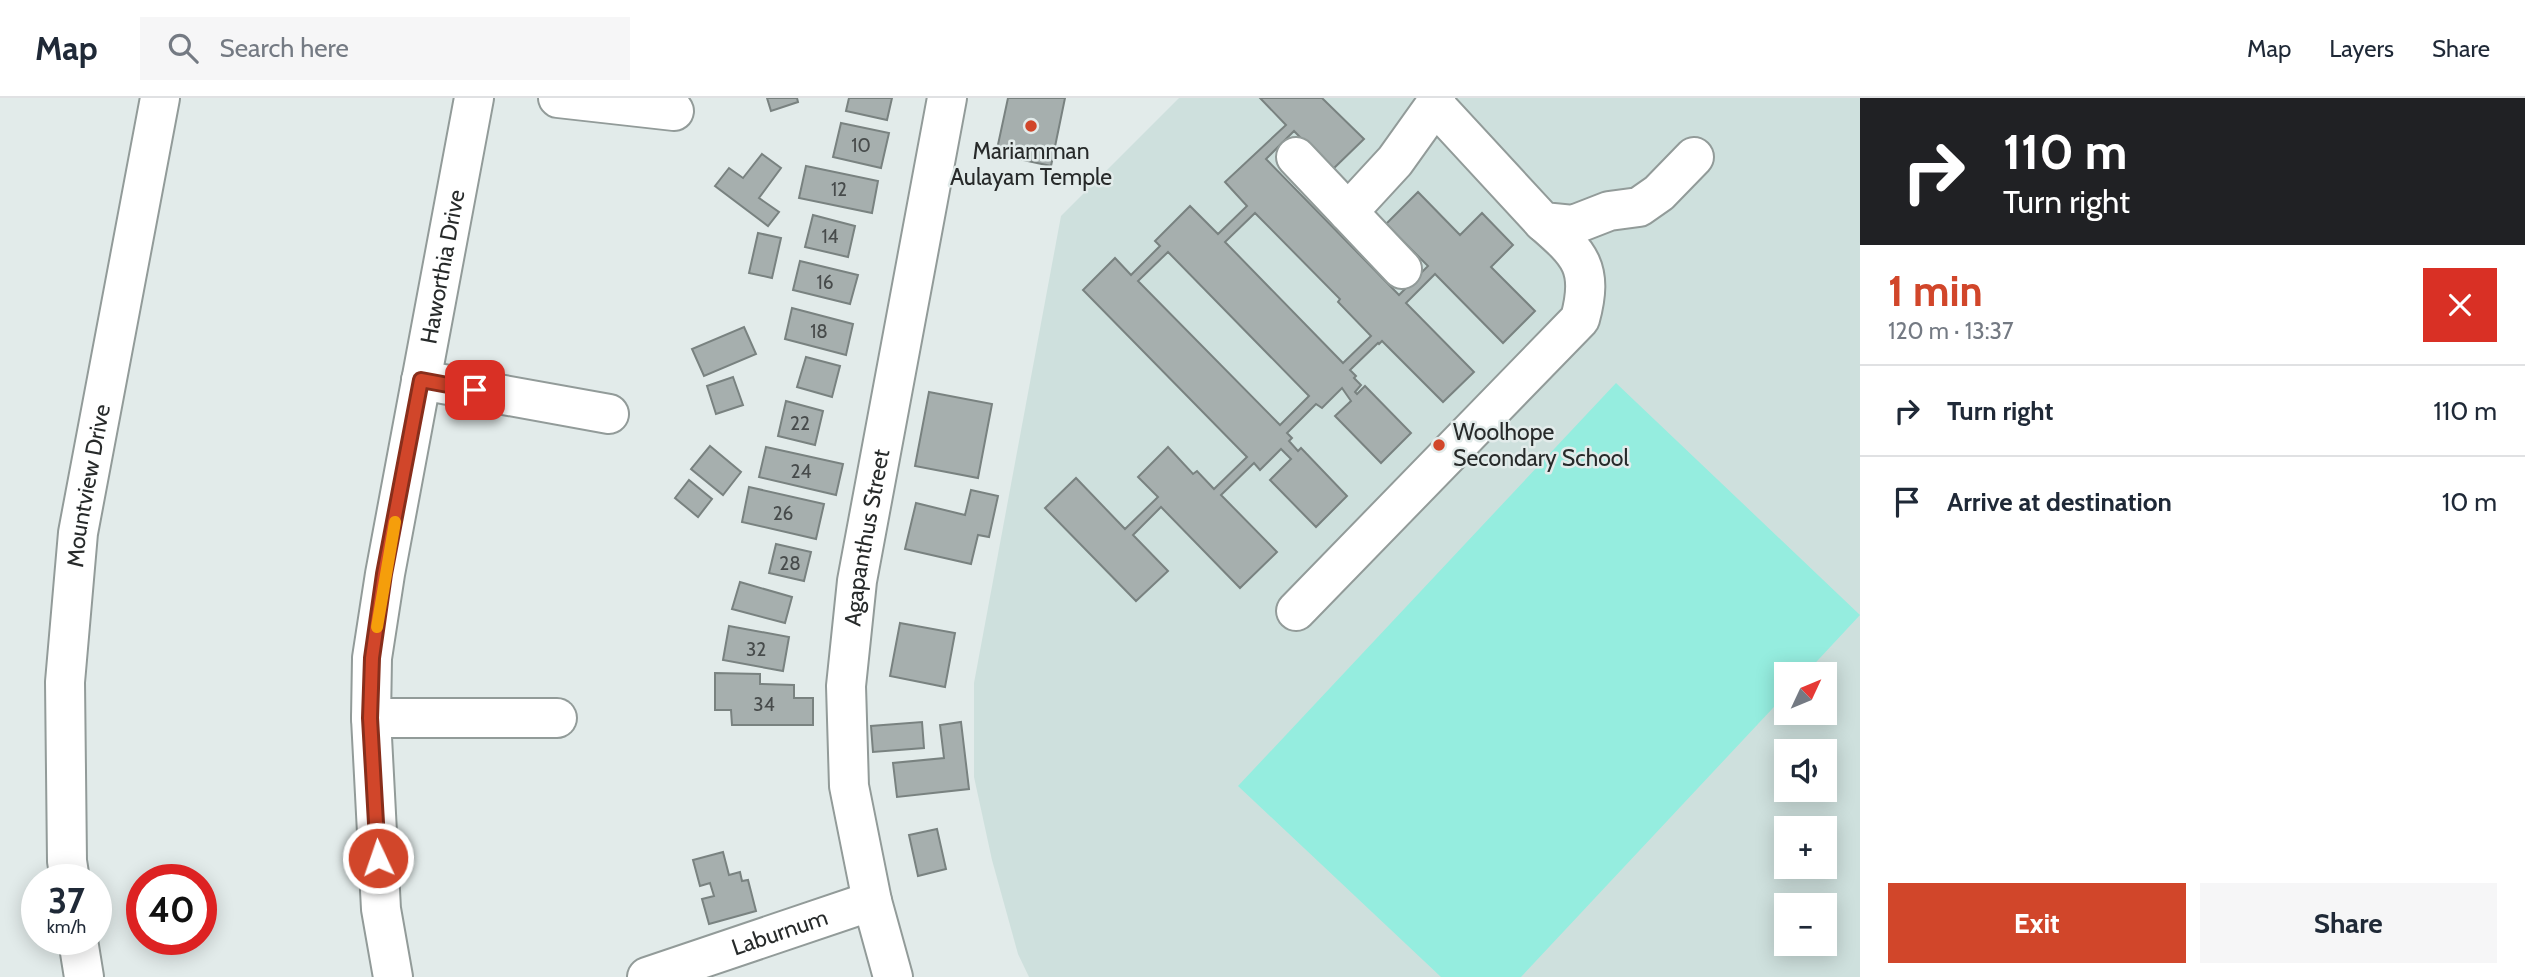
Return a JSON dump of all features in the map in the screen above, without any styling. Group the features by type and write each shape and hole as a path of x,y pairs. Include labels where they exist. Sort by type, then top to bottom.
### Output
{"street":[{"name":"Mountview Drive","path":"67,864 65,682 78,533 160,98"},
{"name":"Haworthia Drive","path":"393,977 381,909 370,718 372,658 384,574 474,98"},
{"path":"558,98 674,111"},
{"name":"Agapanthus Street","path":"892,977 872,901 849,786 846,686 857,582 947,98"},
{"path":"1296,611 1580,319 1586,296 1584,268 1572,247 1544,222 1436,101 1395,161 1348,212"},
{"path":"1296,157 1402,269"},
{"path":"1544,222 1573,225 1609,211 1649,202 1695,157"},
{"path":"421,380 610,414"},
{"path":"370,718 557,719"},
{"name":"Laburnum","path":"647,977 872,901"},
{"path":"80,955 84,977"}],"shaded area":[{"name":"Woolhope Secondary School","path":"1179,98 1860,98 1860,977 1029,977 1018,954 992,860 974,777 974,683 1061,216"}],"green space":[{"path":"1616,383 1860,615 1816,662 1774,662 1774,707 1521,977 1441,977 1238,786"}],"building":[{"path":"767,98 797,98 798,102 771,111"},
{"path":"849,98 892,98 887,120 846,111"},
{"name":"Mariamman Aulayam Temple","path":"1008,98 1065,98 1051,166 996,154"},
{"path":"1260,98 1322,98 1364,139 1332,170 1294,131 1266,159 1399,295 1428,266 1386,224 1418,192 1460,235 1482,213 1513,245 1491,267 1535,311 1503,343 1435,274 1406,303 1474,372 1443,402 1382,341 1378,343 1350,370 1361,385 1355,392 1357,394 1365,386 1411,433 1381,463 1335,416 1351,401 1342,388 1322,408 1316,404 1287,433 1292,438 1289,441 1298,451 1301,448 1347,496 1316,527 1270,480 1291,459 1281,449 1260,470 1254,463 1221,495 1277,552 1240,588 1161,507 1133,535 1168,571 1136,601 1045,508 1076,478 1125,529 1158,497 1138,477 1168,447 1193,474 1197,471 1214,489 1247,457 1083,290 1115,258 1131,275 1160,246 1155,241 1190,206 1218,234 1247,206 1225,182 1286,125","holes":["1255,213 1340,299 1338,302 1371,336 1343,363 1225,242","1168,252 1309,396 1280,425 1138,281"]},
{"path":"841,123 889,133 881,168 833,157"},
{"path":"762,154 781,168 759,198 779,212 768,226 715,186 729,168 743,178"},
{"path":"806,166 878,181 872,213 799,198"},
{"path":"813,215 855,226 848,257 805,247"},
{"path":"758,233 781,238 772,278 749,273"},
{"path":"800,261 858,275 850,304 793,290"},
{"path":"792,308 853,324 846,355 785,339"},
{"path":"744,327 756,354 704,376 692,349"},
{"path":"806,357 840,366 832,397 797,387"},
{"path":"733,377 743,405 716,414 707,386"},
{"path":"929,392 992,404 978,478 915,466"},
{"path":"786,401 823,411 815,445 778,436"},
{"path":"710,446 741,472 723,495 691,469"},
{"path":"766,447 843,464 836,495 759,477"},
{"path":"689,480 712,499 698,517 675,498"},
{"path":"749,487 824,504 816,539 742,522"},
{"path":"971,490 998,496 989,537 978,535 971,564 905,549 916,503 965,515"},
{"path":"776,544 811,552 804,581 769,573"},
{"path":"740,582 792,597 785,623 732,609"},
{"path":"900,623 955,633 945,687 890,676"},
{"path":"729,626 789,637 783,671 723,660"},
{"path":"715,673 760,674 760,684 794,685 794,698 813,698 813,725 732,725 731,710 715,710"},
{"path":"922,722 924,748 873,752 871,726"},
{"path":"961,722 969,789 897,797 893,763 944,758 940,725"},
{"path":"937,829 946,869 918,876 909,835"},
{"path":"723,852 729,875 740,872 742,881 748,880 756,911 709,924 702,899 714,896 710,883 700,886 693,860"}],"slow traffic":[{"path":"377,627 395,522"}],"place":[{"name":"Mariamman Aulayam Temple","path":"1031,126"},
{"name":"Woolhope Secondary School","path":"1439,445"}],"route":[{"path":"378,858 370,718 372,658 384,574 421,380 475,390"}]}
